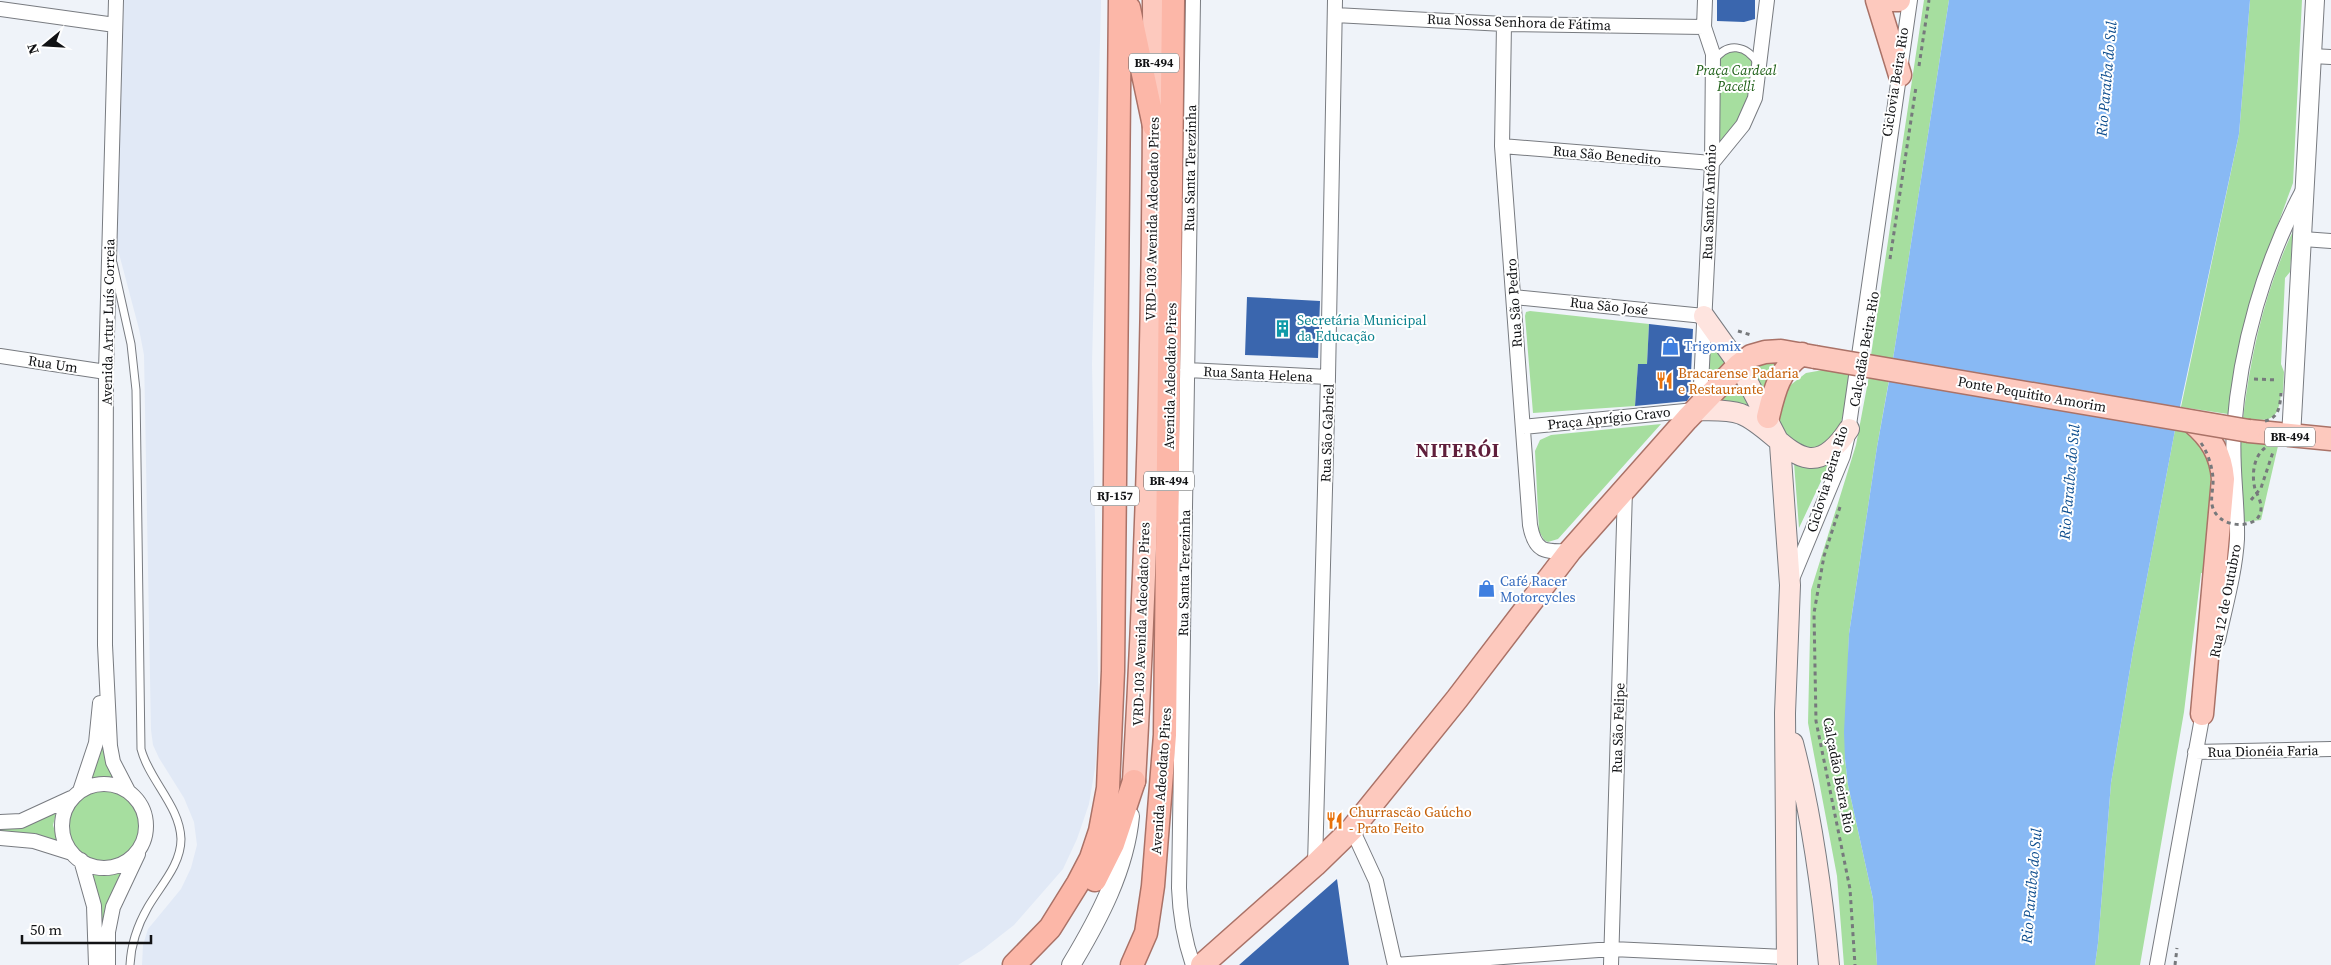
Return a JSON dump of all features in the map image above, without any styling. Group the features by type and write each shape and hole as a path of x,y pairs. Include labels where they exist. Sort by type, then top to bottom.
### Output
{"highway":[{"name":"RJ-157","path":"1014,965 1050,928 1091,858 1105,809 1109,770 1113,671 1120,0"},
{"path":"1127,0 1154,126"},
{"name":"Avenida Adeodato Pires","path":"1133,962 1146,933 1153,886 1165,745 1173,0"},
{"path":"1050,928 1079,900 1098,876 1114,844 1134,781"}],"main road":[{"name":"VRD-103 Avenida Adeodato Pires","path":"1134,781 1145,567 1154,126 1154,0"},
{"path":"1877,0 1912,74"},
{"path":"1891,0 1899,0"},
{"path":"1704,316 1739,365 1768,417 1780,444 1790,585 1785,713 1787,961"},
{"name":"Ponte Pequitito Amorim","path":"1202,965 1315,866 1352,829 1457,699 1570,551 1698,408 1739,365 1751,356 1765,352 1808,356 2195,430 2249,432 2291,437"},
{"path":"1768,417 1780,378 1790,364 1808,356"},
{"path":"1698,408 1742,414 1780,444 1800,456 1817,456 1837,447 1849,429"},
{"path":"2195,430 2214,445 2222,470 2215,575 2202,714"},
{"name":"BR-494","path":"2291,437 2331,439"},
{"path":"1785,713 1811,823 1822,891 1830,965"}],"street":[{"name":"Avenida Artur Luís Correia","path":"116,0 106,372 105,645 110,746 114,762 128,791"},
{"name":"Rua Santa Terezinha","path":"1193,0 1179,888 1180,918 1186,946 1193,965"},
{"name":"Rua São Gabriel","path":"1315,866 1328,377 1335,0"},
{"name":"Rua Santo Antônio","path":"1698,408 1712,163 1713,64 1711,48 1704,27 1705,0"},
{"path":"1712,163 1743,125 1750,113 1759,82 1767,0"},
{"path":"1790,585 1843,456 1849,429 1912,74 1910,0"},
{"path":"2291,437 2315,0"},
{"path":"0,9 115,26"},
{"name":"Rua Nossa Senhora de Fátima","path":"1335,15 1504,24 1704,27"},
{"name":"Rua São Pedro","path":"1504,24 1502,146 1530,525 1533,541 1539,548 1546,551 1570,551"},
{"path":"2312,56 2331,57"},
{"name":"Rua São Benedito","path":"1502,146 1712,163"},
{"name":"Rua 12 de Outubro","path":"2157,965 2202,714 2236,554 2237,515 2233,434 2243,364 2253,320 2273,256 2306,184"},
{"path":"2303,239 2331,241"},
{"name":"Rua São José","path":"1514,296 1704,316"},
{"name":"Rua Um","path":"0,356 106,372"},
{"name":"Rua Santa Helena","path":"1187,370 1328,377"},
{"name":"Praça Aprígio Cravo","path":"1523,427 1698,408"},
{"name":"Rua São Felipe","path":"1611,965 1625,490"},
{"name":"Avenida Artur Luís Correia","path":"76,794 96,743 105,645"},
{"name":"Rua Dionéia Faria","path":"2195,752 2331,749"},
{"name":"VRD-103 Avenida Adeodato Pires","path":"1071,965 1113,885 1123,855 1130,822 1134,781"},
{"path":"0,822 21,822 76,794 87,786 103,783 120,786 128,791 140,804 146,821 146,831 113,907 108,932 108,965"},
{"path":"76,794 66,805 62,822 64,837 76,856 94,906 96,965"},
{"path":"1352,829 1376,881 1395,965 1612,948 1787,961"},
{"path":"0,838 34,841 76,856 96,867 116,867 132,858 140,848"}],"lane":[{"path":"1713,64 1723,51 1735,47 1749,52 1760,66"},
{"path":"110,248 127,320 136,390 140,749 144,761 176,818 181,839 176,862 149,906 135,934 130,965"}],"path":[{"path":"1889,267 1912,74 1929,0"},
{"path":"1735,330 1756,336"},
{"path":"2281,372 2281,393"},
{"path":"2250,386 2251,378 2281,381"},
{"path":"2195,430 2204,447 2211,467 2213,486 2211,500 2213,510 2222,520 2237,525 2253,522 2259,515 2261,506 2254,484 2254,469 2258,456 2270,445"},
{"path":"2246,494 2246,503 2258,492 2270,460"},
{"name":"Calçadão Beira Rio","path":"1843,498 1824,556 1814,613 1815,678 1818,731 1850,889 1855,965"},
{"path":"2246,518 2246,527"}],"shaded area":[{"path":"124,0 1101,0 1092,364 1099,729 1089,804 1077,839 1063,869 1014,925 982,950 958,965 142,965 143,945 148,929 181,889 191,868 197,845 194,822 184,798 159,758 153,745 151,730 144,355 117,246"}],"green space":[{"path":"1924,0 1949,0 1893,359 1871,355"},
{"path":"2250,0 2302,0 2293,183 2252,295 2237,358 2228,414 2181,407 2239,134"},
{"name":"Praça Cardeal Pacelli","path":"1740,50 1753,61 1747,110 1716,151 1716,62 1729,51"},
{"path":"2293,231 2290,272 2285,278 2281,364 2284,372 2283,393 2281,393 2278,410 2271,418 2259,420 2243,418 2260,322 2274,276"},
{"path":"1526,312 1649,324 1647,364 1638,364 1635,406 1533,413 1525,316"},
{"path":"1708,332 1730,365 1706,389"},
{"path":"1788,356 1766,403 1745,367"},
{"path":"1823,370 1849,374 1845,408 1838,430 1824,446 1810,448 1790,443 1779,424 1779,417 1788,387 1806,373"},
{"path":"1738,376 1767,424 1711,403"},
{"path":"1869,376 1889,380 1849,634 1845,759 1848,785 1873,899 1877,965 1844,965 1837,876 1808,723 1811,590 1856,445"},
{"path":"1661,424 1558,539 1548,542 1544,540 1539,531 1535,451 1540,440 1551,435"},
{"path":"2175,430 2224,438 2227,477 2221,576 2201,573 2184,712 2140,965 2095,965 2111,783 2133,651"},
{"path":"2240,440 2278,446 2261,520 2243,522"},
{"path":"1831,460 1799,528 1794,463 1808,467"},
{"path":"102,732 114,778 99,777 91,779"},
{"path":"111,790 130,800 138,812 140,826 138,840 130,852 118,860 97,862 78,852 70,840 68,819 78,800 90,792"},
{"path":"57,810 53,825 58,842 0,834 0,826"},
{"path":"124,871 101,922 91,874 107,876"}],"water":[{"name":"Rio Paraíba do Sul","path":"1949,0 2250,0 2239,134 2175,430 2133,651 2111,783 2095,965 1877,965 1873,899 1848,785 1844,732 1849,634"}],"building":[{"path":"1717,0 1755,0 1755,19 1744,22 1717,21"},
{"name":"Secretária Municipal da Educação","path":"1247,297 1320,301 1318,358 1245,355"},
{"path":"1649,324 1693,329 1690,396 1687,401 1635,406 1638,364 1647,364"},
{"path":"1337,879 1349,965 1239,965"}],"place":[{"name":"Secretária Municipal da Educação","path":"1283,328"},
{"name":"Trigomix","path":"1670,346"},
{"name":"Bracarense Padaria e Restaurante","path":"1664,381"},
{"name":"Café Racer Motorcycles","path":"1486,589"},
{"name":"Churrascão Gaúcho - Prato Feito","path":"1335,820"}],"district":[{"name":"NITERÓI","path":"1458,450"}]}
